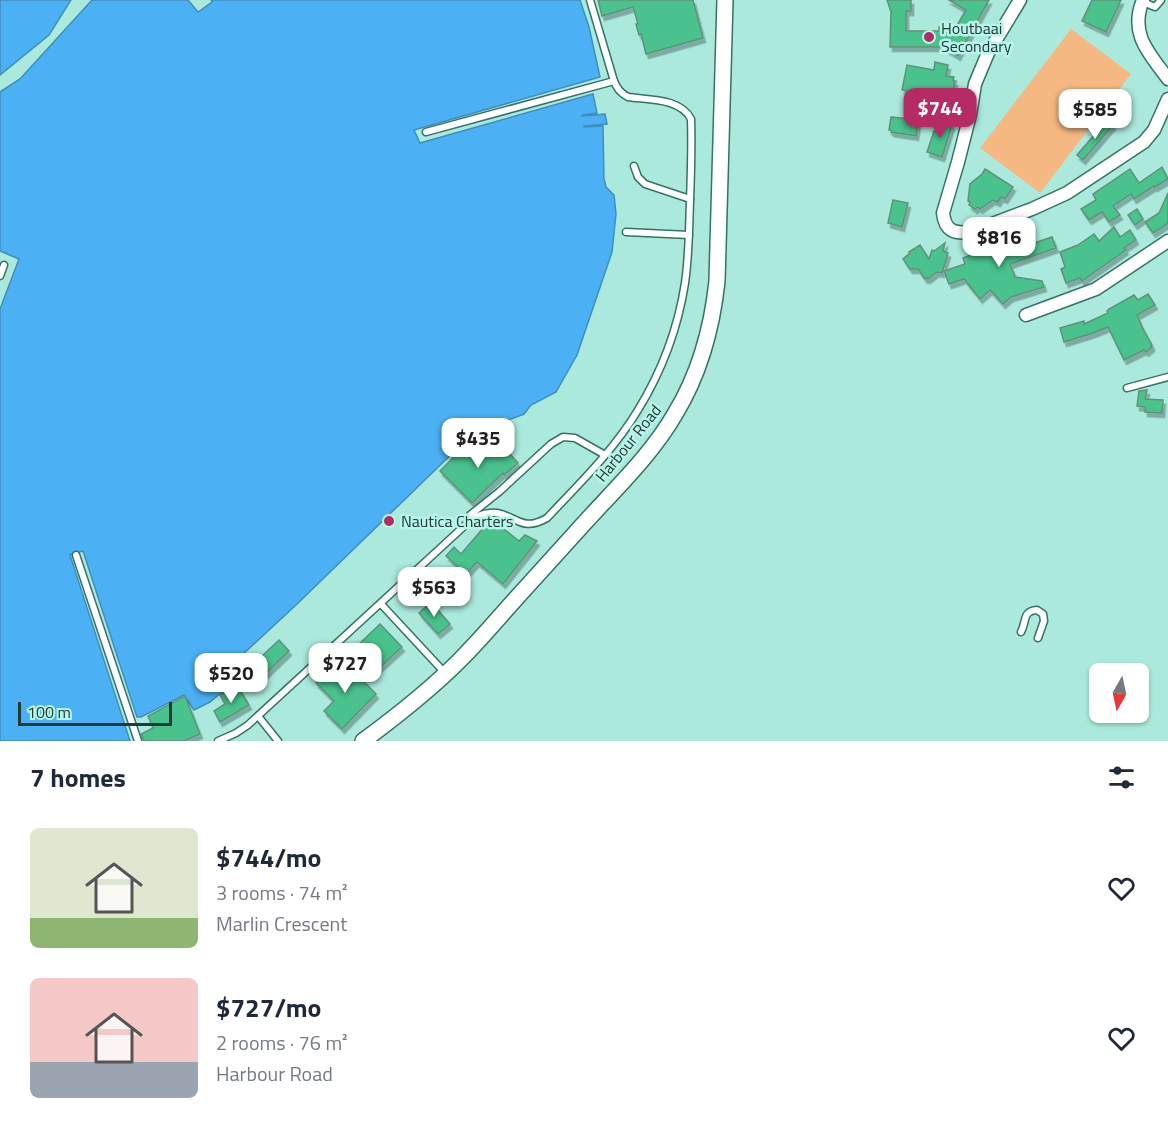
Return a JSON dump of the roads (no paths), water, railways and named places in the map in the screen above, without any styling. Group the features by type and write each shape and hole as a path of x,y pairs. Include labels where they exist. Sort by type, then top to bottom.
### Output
{"street":[{"name":"Harbour Road","path":"363,741 415,701 498,620 648,453 675,416 693,381 710,330 717,281 724,0"},
{"path":"1020,0 987,53 975,84 970,115 943,213 944,221 950,230 961,233 971,232 1067,193 1144,142 1154,130 1168,99"},
{"path":"1143,1 1138,23 1139,33 1143,45 1168,79"},
{"path":"1026,315 1096,289 1168,241"}],"lane":[{"path":"218,741 236,733 258,716 473,519 490,513 497,513 527,524 541,522 547,518 620,436 638,410 668,351 677,326 684,291 689,235 691,119 688,112 678,105 627,97 622,94 614,81 590,0"},
{"path":"1143,1 1155,7 1161,0"},
{"path":"426,132 614,81"},
{"path":"921,106 970,115"},
{"path":"634,166 638,177 645,184 690,199"},
{"path":"626,232 689,235"},
{"path":"0,276 4,266"},
{"path":"1127,388 1168,377"},
{"path":"470,515 499,492 551,444 563,437 575,438 605,454"},
{"path":"76,555 138,741"},
{"path":"381,603 445,674"},
{"path":"1021,632 1026,615 1031,610 1037,610 1043,614 1044,621 1038,638"},
{"path":"258,716 278,741"}],"water":[{"path":"0,0 71,0 49,35 0,75"},
{"path":"92,0 188,0 198,12 212,2 211,0 580,0 589,27 600,77 414,130 420,143 593,94 597,113 582,116 605,114 607,124 584,127 603,126 604,179 606,187 614,195 616,214 612,252 577,355 556,392 531,405 524,414 508,420 480,445 476,446 465,441 228,668 237,677 210,702 194,710 184,695 137,717 83,551 70,555 130,741 0,741 0,309 19,259 0,251 0,92 20,79"}],"place":[{"name":"Houtbaai Secondary","path":"929,37"},
{"name":"Nautica Charters","path":"389,521"}]}
